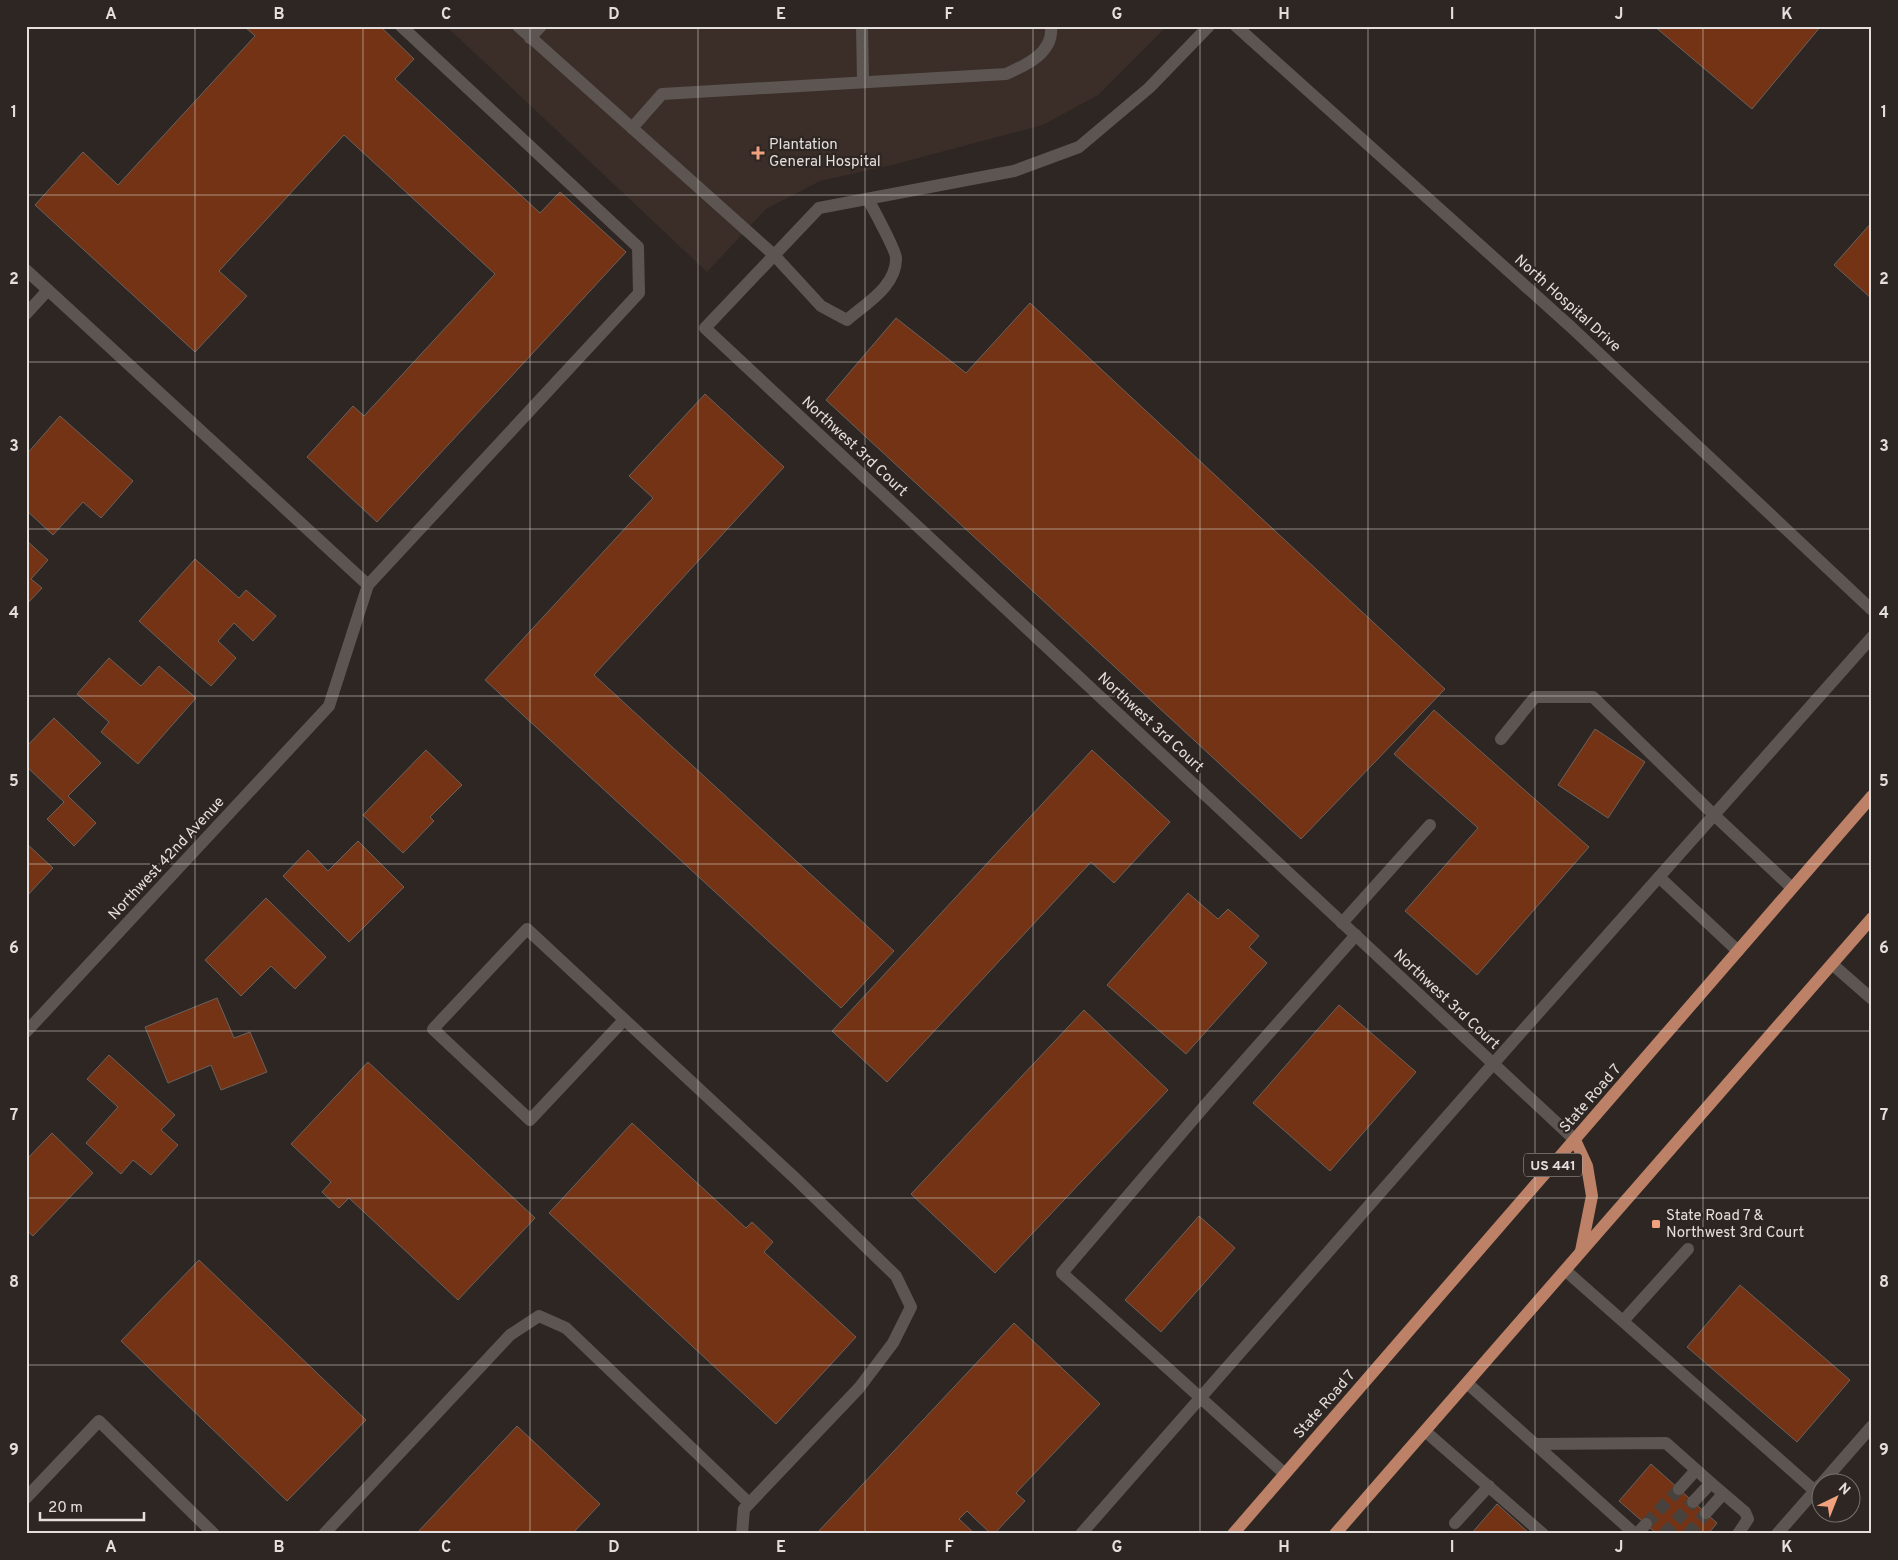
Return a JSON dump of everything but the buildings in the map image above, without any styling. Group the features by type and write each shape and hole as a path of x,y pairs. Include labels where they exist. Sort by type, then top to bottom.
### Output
{"main road":[{"name":"State Road 7","path":"1233,1534 1872,796"},
{"path":"1335,1534 1426,1432 1872,918"},
{"path":"1575,1140 1587,1166 1592,1196 1580,1254"}],"street":[{"path":"26,270 368,584 639,293 638,247 401,26"},
{"path":"518,26 774,255 821,306 847,320 879,293 891,280 896,258 868,199"},
{"path":"530,38 541,26"},
{"path":"862,26 863,82"},
{"path":"632,128 662,94 1006,74 1029,63 1046,49 1052,34 1051,26"},
{"path":"774,255 819,208 1014,171 1080,146 1149,88 1209,26"},
{"name":"North Hospital Drive","path":"1236,26 1571,327 1872,610"},
{"name":"Northwest 3rd Court","path":"774,255 706,328 1575,1140"},
{"path":"26,314 48,290"},
{"name":"Northwest 42nd Avenue","path":"26,1032 329,706 368,584"},
{"path":"1081,1534 1493,1064 1872,637"},
{"path":"1501,739 1535,697 1593,697 1792,888"},
{"path":"1342,923 1430,825"},
{"path":"1659,877 1738,951"},
{"path":"624,1020 530,1120 433,1029 527,929 796,1180 896,1276 910,1307 893,1343 859,1388 744,1509 742,1534"},
{"path":"1285,1474 1062,1273 1208,1102 1356,935"},
{"path":"1832,964 1872,999"},
{"path":"1623,1321 1688,1250"},
{"path":"1566,1271 1810,1478"},
{"path":"324,1534 510,1335 539,1316 566,1328 750,1504"},
{"path":"1467,1383 1640,1531"},
{"path":"26,1498 98,1421 214,1534"},
{"path":"1831,1472 1872,1426"},
{"path":"1426,1432 1543,1534"},
{"path":"1536,1444 1666,1443 1745,1512 1748,1519 1738,1534"},
{"path":"1679,1489 1696,1470"},
{"path":"1693,1502 1710,1483"},
{"path":"1455,1523 1489,1486"},
{"path":"1706,1513 1723,1494"},
{"path":"1777,1534 1810,1496"}],"shaded area":[{"name":"Plantation General Hospital","path":"446,26 1167,26 1098,95 1043,125 892,165 820,181 766,209 707,272"}],"tunnel":[{"path":"1646,1524 1679,1489"},
{"path":"1664,1534 1693,1502"},
{"path":"1688,1534 1706,1513"}],"place":[{"name":"Plantation General Hospital","path":"758,153"},
{"name":"State Road 7 & Northwest 3rd Court","path":"1656,1224"}]}
